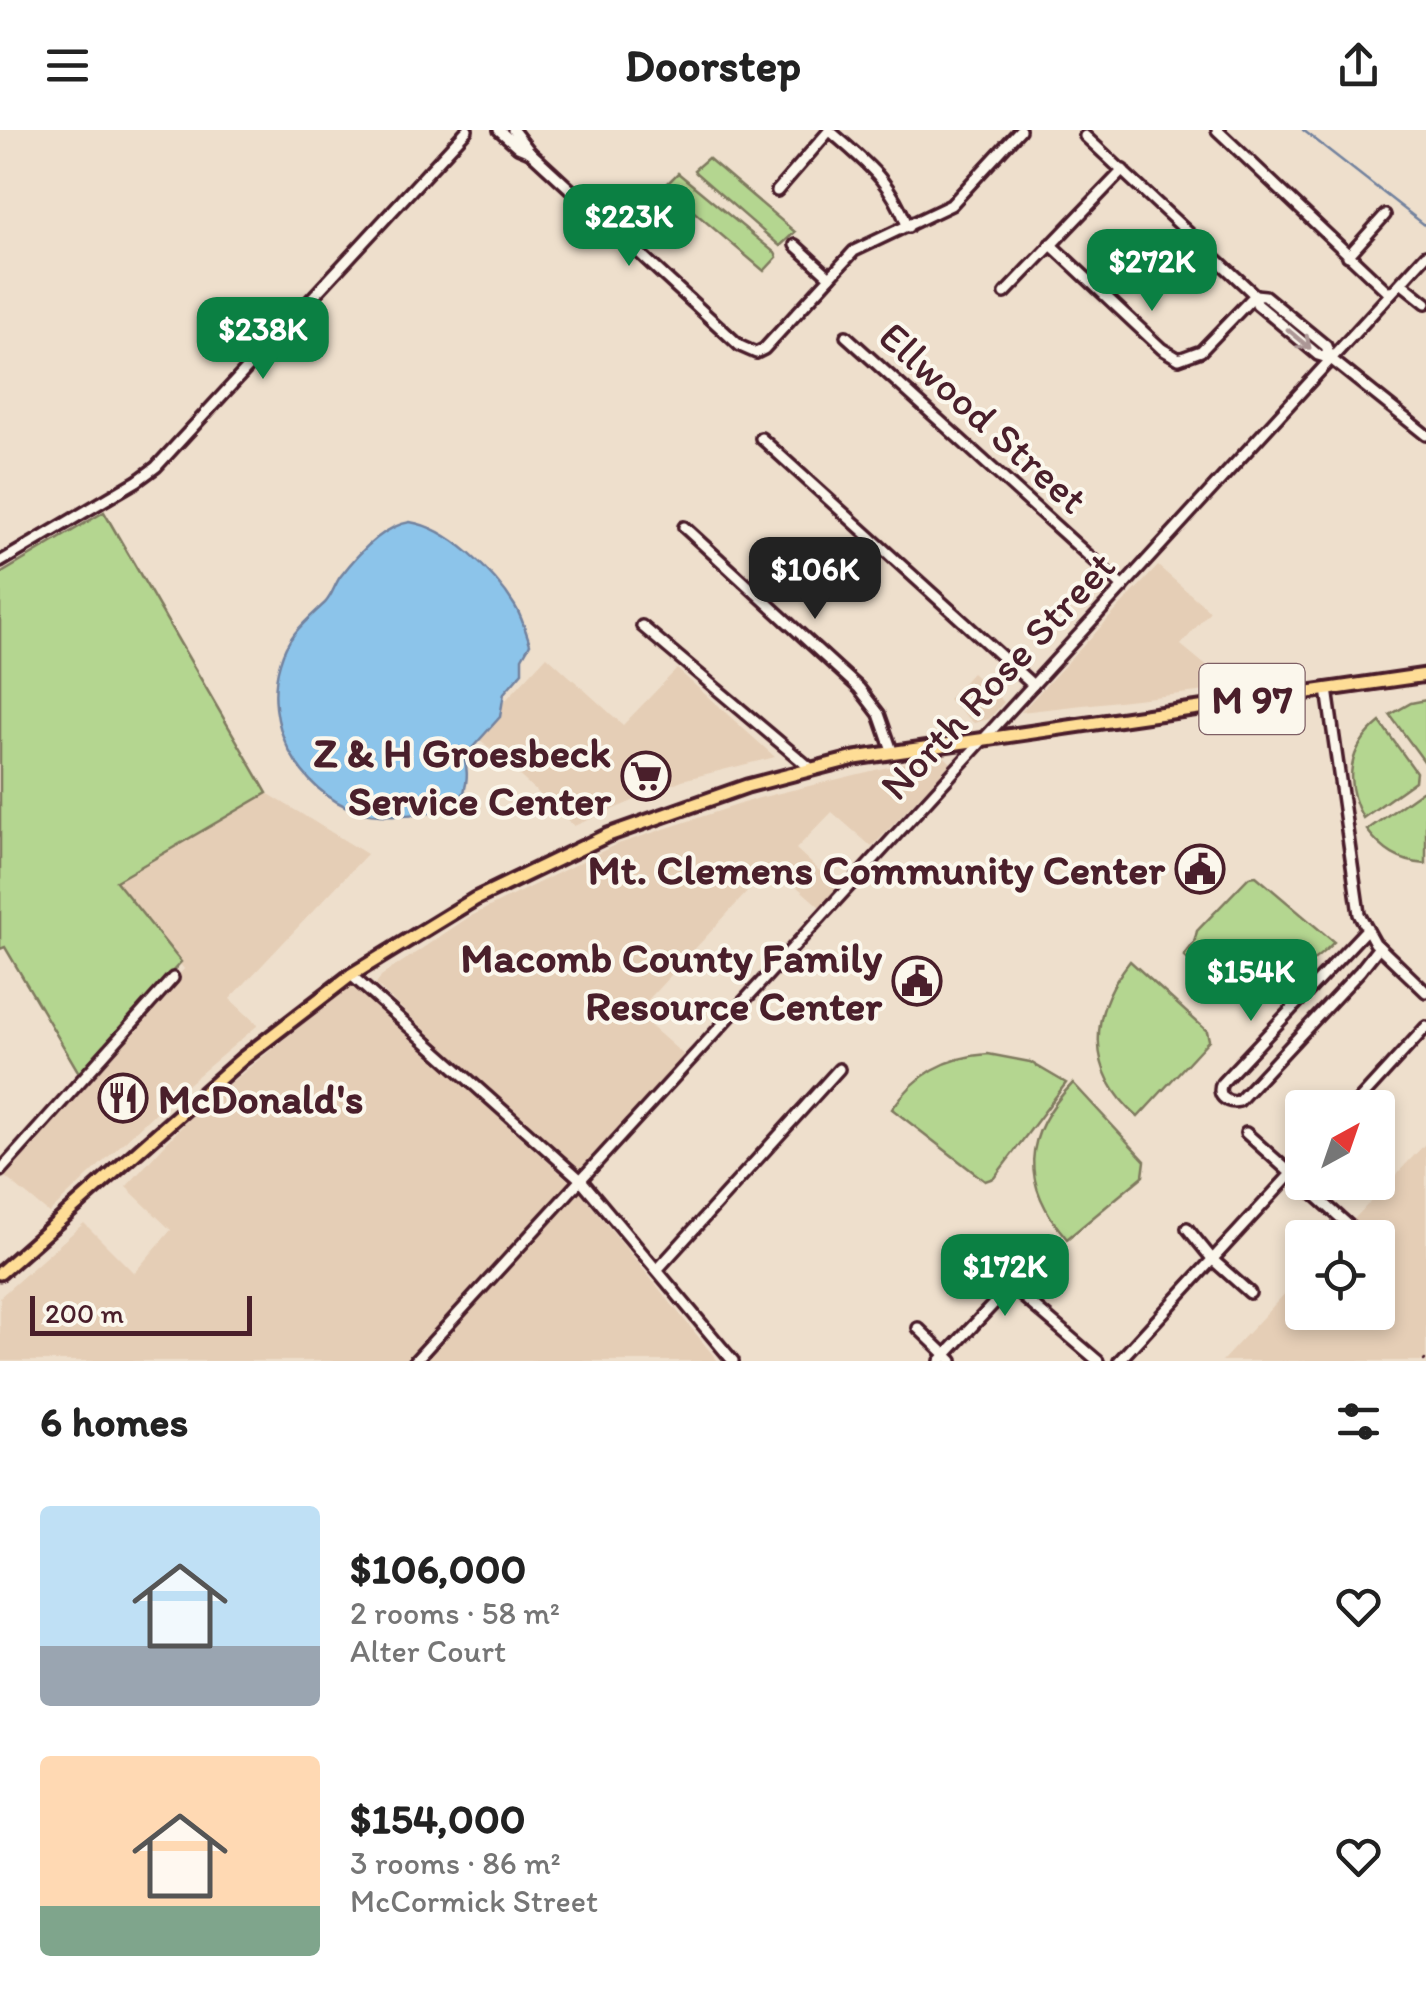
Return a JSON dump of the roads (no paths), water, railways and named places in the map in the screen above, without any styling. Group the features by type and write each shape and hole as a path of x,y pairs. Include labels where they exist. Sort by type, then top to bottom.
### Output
{"main road":[{"name":"M 97","path":"0,1273 242,1059 351,975 475,899 570,852 689,804 809,767 892,750 1426,675"}],"street":[{"path":"0,562 156,467 467,130"},
{"path":"777,191 829,130 884,180 908,227"},
{"path":"504,131 750,352 764,349 854,251 956,201 1020,130"},
{"path":"1217,130 1390,294"},
{"path":"1085,136 1254,295 1264,296 1326,346 1330,359 1426,435"},
{"path":"1006,292 1123,170"},
{"path":"1348,256 1385,215"},
{"path":"1050,244 1162,350 1179,358 1201,351 1254,295"},
{"path":"795,245 830,277"},
{"name":"North Rose Street","path":"414,1361 1426,255"},
{"path":"1401,283 1426,303"},
{"name":"Ellwood Street","path":"846,336 1122,587"},
{"path":"761,438 1032,685"},
{"path":"684,527 859,688 880,714 892,750"},
{"path":"642,626 809,767"},
{"path":"1327,689 1356,905 1378,947 1426,992"},
{"path":"1366,930 1222,1083 1223,1098 1239,1101 1360,972 1378,947"},
{"path":"351,975 581,1180 732,1361"},
{"path":"0,1171 173,978"},
{"path":"1368,1090 1426,1027"},
{"path":"658,1270 839,1069"},
{"path":"1246,1133 1285,1168"},
{"path":"1119,1361 1285,1182"},
{"path":"1321,1200 1343,1220"},
{"path":"1187,1228 1213,1260 1250,1293"},
{"path":"918,1328 946,1359 1042,1252"},
{"path":"973,1254 1098,1361"}],"water":[{"path":"410,522 455,543 496,580 515,606 530,644 522,658 522,672 504,693 500,717 464,757 466,783 459,802 422,814 366,813 336,801 302,771 281,730 276,685 288,644 327,600 346,569 380,536"}],"waterway":[{"path":"1303,130 1426,226"}],"place":[{"name":"Z & H Groesbeck Service Center","path":"646,776"},
{"name":"Mt. Clemens Community Center","path":"1200,869"},
{"name":"Macomb County Family Resource Center","path":"917,981"},
{"name":"McDonald's","path":"123,1098"}]}
